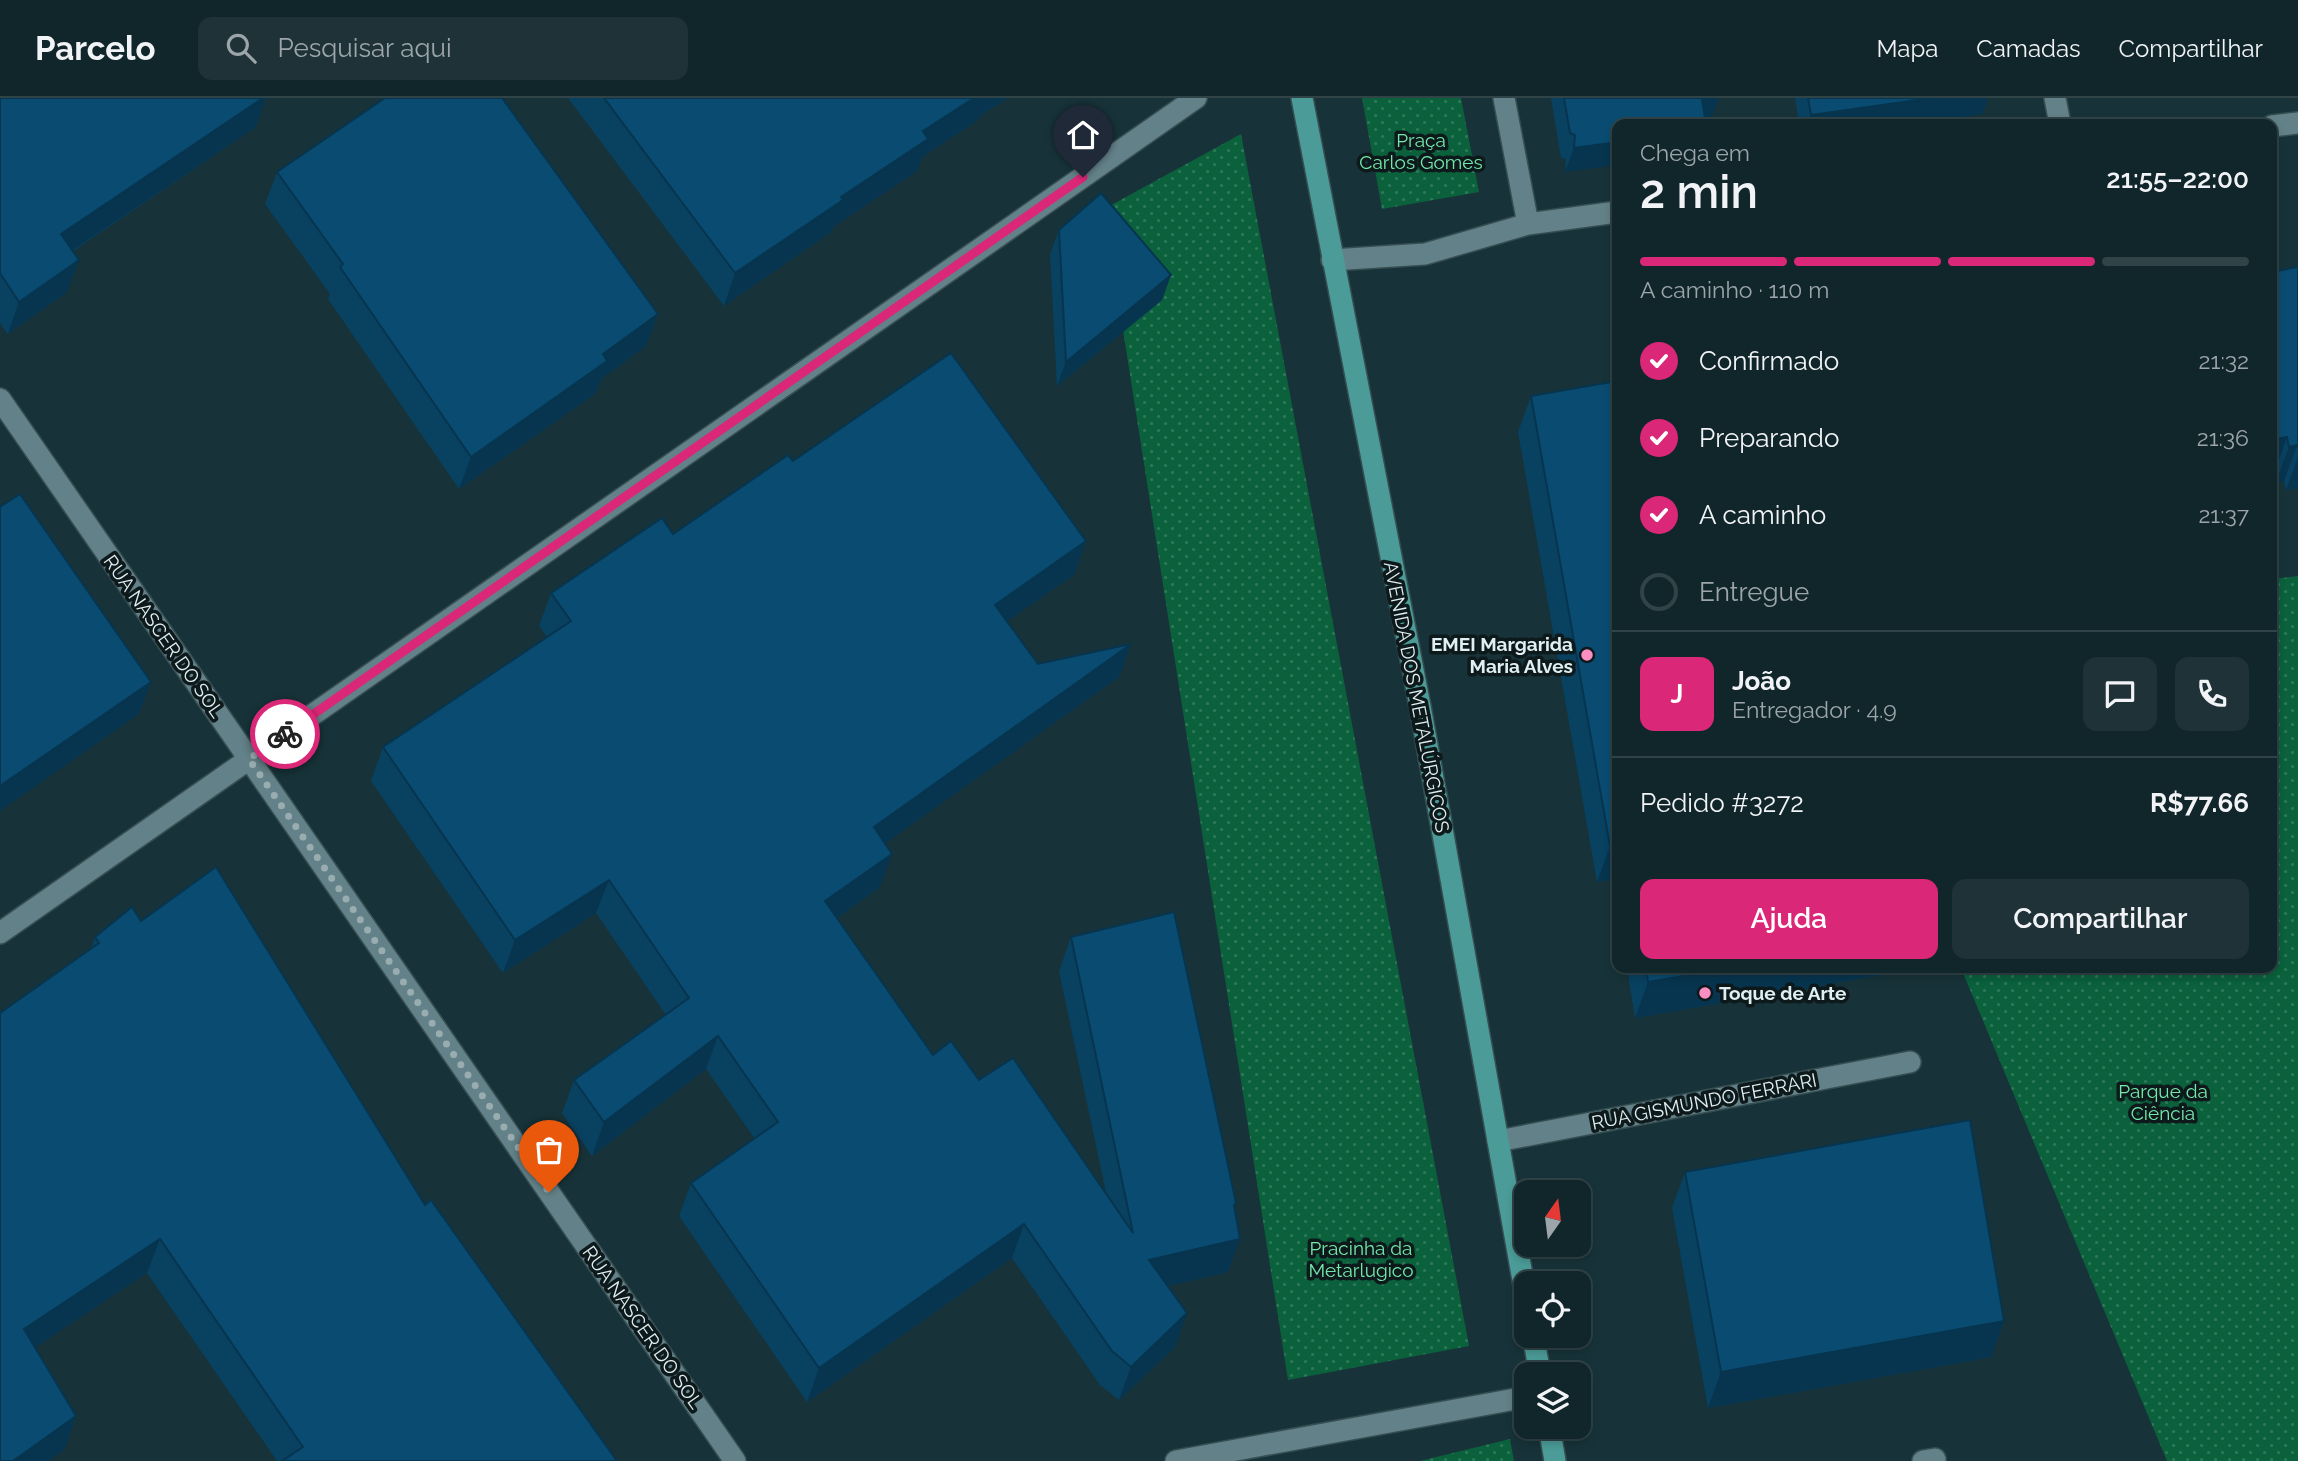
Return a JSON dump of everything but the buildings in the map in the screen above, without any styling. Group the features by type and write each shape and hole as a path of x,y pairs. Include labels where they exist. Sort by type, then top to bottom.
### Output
{"main road":[{"name":"AVENIDA DOS METALÚRGICOS","path":"1302,98 1420,706 1521,1271"},
{"path":"1551,1439 1555,1461"}],"street":[{"path":"0,933 1196,98"},
{"path":"1504,98 1528,224"},
{"path":"2055,98 2059,119"},
{"path":"2277,125 2298,123"},
{"path":"1332,260 1425,254 1528,224 1612,213"},
{"name":"RUA NASCER DO SOL","path":"0,399 735,1461"},
{"name":"RUA GISMUNDO FERRARI","path":"1498,1141 1910,1062"},
{"path":"1177,1461 1514,1399"}],"green space":[{"name":"Praça Carlos Gomes","path":"1362,98 1461,98 1479,192 1382,209"},
{"name":"Pracinha da Metarlugico","path":"1241,134 1469,1346 1288,1380 1104,209"},
{"name":"Parque da Ciência","path":"2298,576 2298,1461 2167,1461 1963,973 2277,973 2277,578"},
{"path":"1510,1439 1514,1461 1420,1461"}],"way so far":[{"path":"285,734 249,759 549,1192"}],"place":[{"name":"EMEI Margarida Maria Alves","path":"1587,655"},
{"name":"Toque de Arte","path":"1705,993"}],"route":[{"path":"285,734 1083,177"}]}
